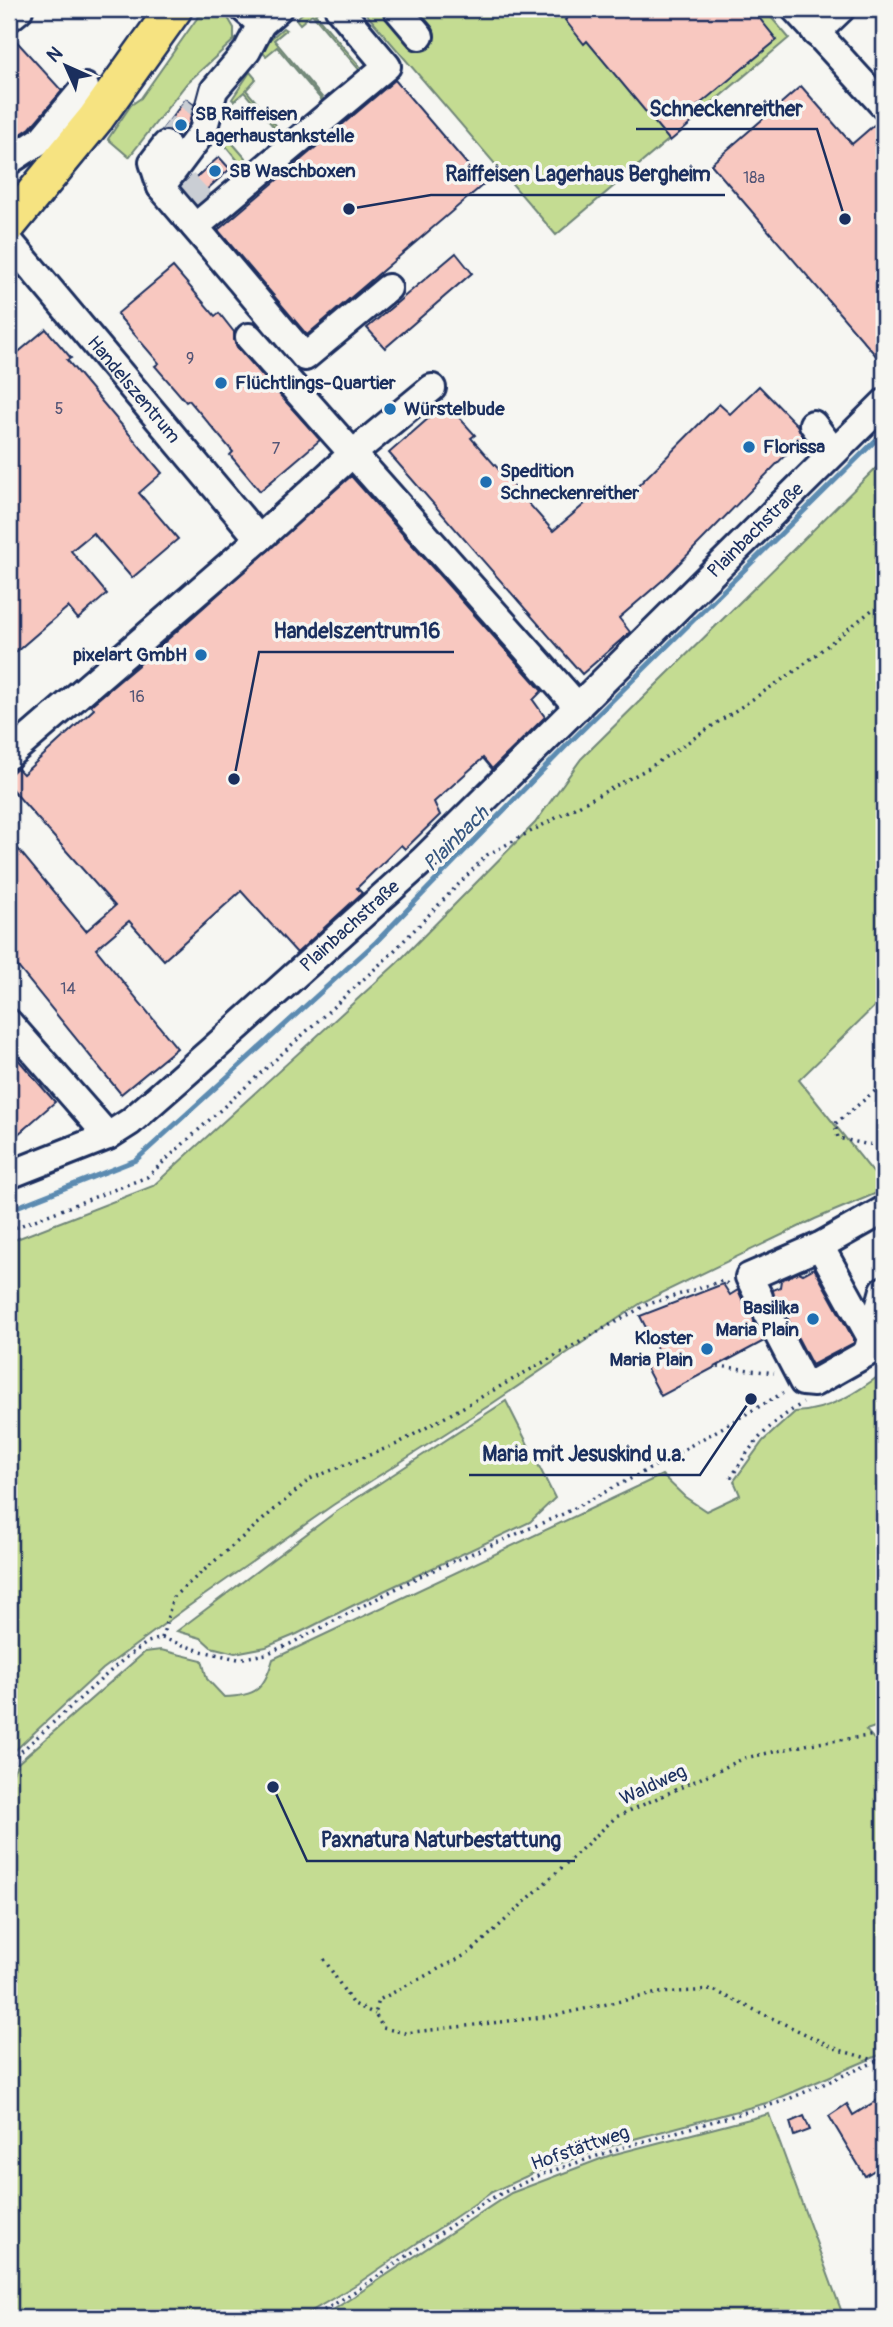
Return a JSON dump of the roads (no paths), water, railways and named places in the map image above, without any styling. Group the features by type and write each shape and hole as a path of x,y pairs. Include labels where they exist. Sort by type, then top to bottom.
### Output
{"main road":[{"path":"11,220 96,118 174,9"}],"street":[{"path":"204,215 387,66 338,9"},
{"path":"397,9 420,36"},
{"path":"795,9 884,106"},
{"path":"816,33 841,9"},
{"path":"173,180 203,131 205,98 247,51 261,14"},
{"path":"9,161 41,140 85,87"},
{"path":"166,145 153,162 204,215 305,357 388,288"},
{"name":"Handelszentrum","path":"11,220 259,539"},
{"path":"249,337 578,707"},
{"path":"9,755 259,539 352,454 432,388"},
{"name":"Plainbachstraße","path":"9,1175 108,1136 141,1113 422,860 884,403"},
{"path":"813,424 834,453"},
{"path":"9,1023 108,1136"},
{"path":"884,1210 820,1246 759,1296 806,1381 867,1353 884,1290"},
{"path":"820,1246 870,1336"}],"waterway":[{"name":"Plainbach","path":"9,1210 136,1160 376,942 567,745 884,432"}],"tunnel":[{"path":"166,145 196,107"},
{"path":"184,183 205,205"}],"place":[{"name":"SB Raiffeisen Lagerhaustankstelle","path":"181,125"},
{"name":"SB Waschboxen","path":"215,171"},
{"name":"Raiffeisen Lagerhaus Bergheim","path":"349,209"},
{"name":"Schneckenreither","path":"845,219"},
{"name":"Flüchtlings-Quartier","path":"221,383"},
{"name":"Würstelbude","path":"390,409"},
{"name":"Florissa","path":"749,447"},
{"name":"Spedition Schneckenreither","path":"486,482"},
{"name":"pixelart GmbH","path":"201,655"},
{"name":"Handelszentrum16","path":"234,779"},
{"name":"Basilika Maria Plain","path":"813,1319"},
{"name":"Kloster Maria Plain","path":"707,1349"},
{"name":"Maria mit Jesuskind u.a.","path":"751,1399"},
{"name":"Paxnatura Naturbestattung","path":"273,1787"}]}
